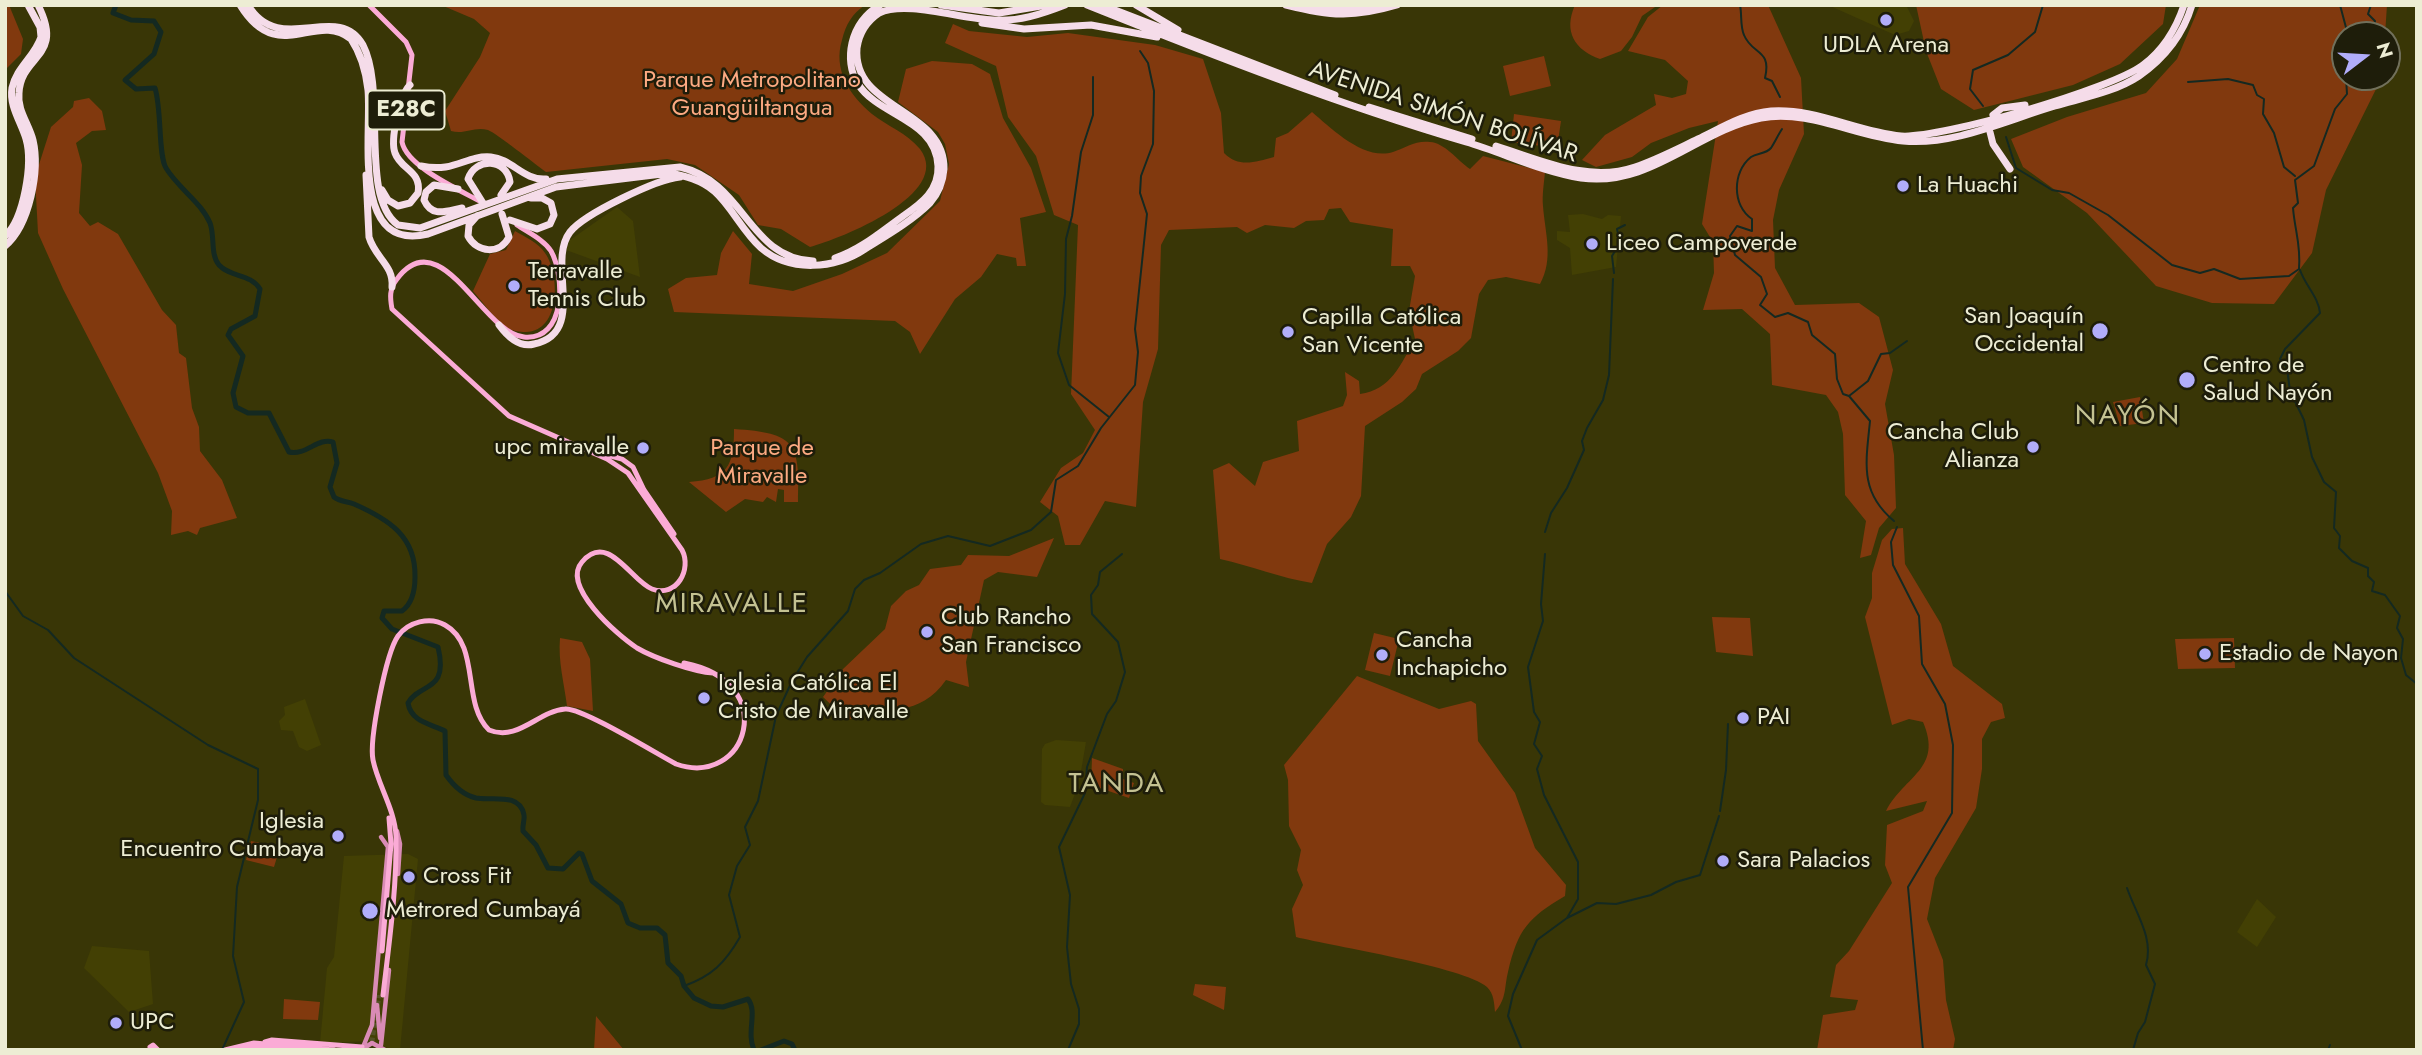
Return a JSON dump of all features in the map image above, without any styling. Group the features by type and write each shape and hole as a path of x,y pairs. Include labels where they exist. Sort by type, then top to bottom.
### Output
{"highway":[{"path":"5,236 20,214 28,163 26,141 13,106 13,86 41,37 28,5"},
{"path":"5,246 25,221 33,168 33,139 19,101 19,91 47,41 46,24 38,5"},
{"path":"240,5 258,27 273,35 329,30 351,39 364,67 368,87 368,158 377,215 395,234 416,237 495,200 557,179"},
{"path":"248,5 260,20 279,29 329,22 349,28 357,35 364,46 373,78 378,176 386,214 405,228 420,228 556,187 651,173 687,177 716,192 751,237 777,258 790,263 819,265 839,262 859,253 929,204 939,190 944,169 938,142 928,128 864,81 857,62 861,32 878,13 898,6 960,16 1011,20 1065,5"},
{"path":"421,166 446,169 476,159 494,157 535,179 557,179 668,166 692,170 720,186 766,242 785,254 818,261 848,253 922,202 933,189 939,168 935,151 927,136 865,93 853,74 851,60 854,34 867,14 880,5"},
{"path":"941,5 999,13 1047,5"},
{"path":"1118,11 1126,5"},
{"path":"1136,5 1200,43"},
{"path":"1286,5 1338,16 1364,14 1397,5"},
{"path":"1311,5 1343,10 1374,5"},
{"name":"AVENIDA SIMÓN BOLÍVAR","path":"1094,6 1118,11 1344,99 1587,173 1636,167 1740,119 1762,113 1808,114 1870,131 1915,136 1959,129 2118,79 2144,65 2172,33 2184,5"},
{"name":"AVENIDA SIMÓN BOLÍVAR","path":"1094,6 1185,43 1393,120 1576,177 1597,180 1623,177 1656,166 1742,124 1763,118 1796,118 1905,141 1940,140 1973,131 2133,80 2167,52 2178,38 2192,5"},
{"path":"960,16 1008,29 1091,25 1185,43"},
{"path":"378,176 385,196 395,205 407,205 418,193 416,176 400,162 393,149 403,93 410,85"},
{"path":"1993,115 2002,108 2043,103"},
{"path":"1990,132 2010,169"},
{"path":"368,158 365,166 369,237 372,247 392,272 391,288"},
{"path":"483,203 468,179 474,168 482,164 498,164 509,174 509,186 495,200"},
{"path":"571,230 649,184 687,177"},
{"path":"499,325 512,339 529,345 544,341 557,329 564,312 562,252 571,230 577,221 629,189 625,181 604,180"},
{"path":"458,189 434,185 426,192 425,204 439,213 476,211"},
{"path":"510,220 540,229 553,218 553,206 545,199 517,200"},
{"path":"476,211 469,225 468,236 475,246 492,250 502,247 509,237 501,214"}],"main road":[{"name":"E28C","path":"369,5 410,48 413,66 402,142 408,157 543,242 553,255 558,307 553,324 539,335 519,336 499,325 454,276 434,264 408,269 391,288"},
{"path":"391,288 391,303 399,319 500,410 607,459 628,473 678,543 686,567 681,579 666,589 651,589 620,560 603,552 582,562 576,576 583,595 627,640 647,653 713,673 727,681 737,691 745,721 741,735 731,752 709,767 691,768 676,764 572,709 559,710 511,732 489,730 479,714 458,635 439,622 416,623 399,635 390,656 372,747 392,834 381,995 396,844 394,824"},
{"path":"382,1045 399,836 386,801"},
{"path":"382,1045 377,996 386,852 386,801"},
{"path":"360,1047 367,1038 373,1017 386,852 381,837"},
{"path":"393,874 396,897"},
{"path":"262,1043 272,1040 360,1047 372,1043 382,1045"},
{"path":"225,1050 243,1044 262,1043 334,1050"},
{"path":"150,1047 153,1045 158,1050"},
{"path":"239,1050 268,1047 291,1050"},
{"path":"268,1047 275,1050"}],"shaded area":[{"name":"UDLA Arena","path":"1828,5 1906,5 1914,21 1909,31 1895,35"},
{"path":"617,207 633,221 640,277 566,250 570,240"},
{"name":"Liceo Campoverde","path":"1583,214 1602,219 1608,215 1621,216 1616,267 1572,275 1570,248 1557,240 1557,231 1570,232 1568,215"},
{"path":"305,699 321,745 307,751 299,747 293,731 281,730 279,721 285,715 284,707"},
{"path":"1056,740 1086,742 1079,783 1070,807 1045,805 1041,802 1042,749 1045,744"},
{"path":"408,854 418,859 400,1050 391,1050 373,1041 320,1043 327,968 334,957 344,856"},
{"path":"2257,899 2276,917 2257,947 2237,932"},
{"path":"92,946 149,951 153,1004 129,1012 84,968"}],"green space":[{"path":"5,5 9,5 23,39 21,54 5,70"},
{"name":"Parque Metropolitano Guangüiltangua","path":"441,5 865,5 853,16 845,29 840,51 841,71 850,90 864,107 909,138 920,149 926,166 921,182 908,198 889,212 845,235 810,247 781,229 758,225 739,195 695,165 667,159 546,172 488,130 451,131 445,111 480,57 490,33 474,19"},
{"path":"1575,5 1658,5 1642,16 1632,37 1621,51 1600,59 1584,51 1574,39 1570,24"},
{"path":"1663,5 1768,5 1801,78 1804,134 1779,190 1773,220 1775,268 1795,305 1859,303 1879,317 1893,370 1885,404 1894,455 1896,508 1879,528 1871,555 1860,558 1866,521 1845,495 1843,434 1838,412 1826,395 1772,385 1770,334 1742,309 1703,310 1714,273 1713,242 1702,224 1718,121 1689,128 1651,143 1632,157 1596,167 1582,160 1605,135 1656,105 1654,94 1672,98 1686,94 1688,81 1665,60 1628,51 1648,17"},
{"path":"1916,5 2166,5 2163,24 2120,64 2073,85 1974,110 1941,89 1926,51"},
{"path":"2200,5 2387,5 2386,21 2331,21 2331,91 2375,91 2326,190 2312,253 2274,304 2212,303 2156,286 2087,213 2023,167 2011,139 2067,117 2146,93 2177,59"},
{"path":"953,24 969,31 1027,37 1068,33 1155,45 1203,59 1221,113 1224,153 1235,161 1254,162 1274,157 1276,138 1288,133 1312,112 1349,142 1371,152 1382,154 1415,143 1430,142 1446,149 1470,169 1483,156 1545,172 1543,202 1548,255 1540,284 1506,277 1488,280 1479,294 1471,338 1458,351 1422,374 1416,389 1402,402 1365,426 1361,496 1351,517 1327,544 1312,583 1220,559 1213,470 1229,463 1255,486 1263,462 1299,451 1297,421 1343,406 1347,395 1345,372 1359,381 1360,394 1380,387 1394,374 1415,339 1409,311 1415,276 1410,266 1391,266 1393,229 1350,222 1341,208 1329,209 1324,220 1306,221 1294,228 1265,225 1247,233 1237,227 1169,230 1161,245 1158,349 1143,402 1136,507 1105,501 1080,545 1065,545 1058,516 1040,502 1061,468 1083,453 1095,430 1071,394 1078,225 1054,215 1036,156 1008,117 996,66 945,43"},
{"path":"1544,56 1551,86 1510,96 1503,66"},
{"path":"932,61 972,64 990,74 1003,118 1031,168 1046,212 1020,218 1026,266 1017,266 1016,258 997,254 981,277 955,299 920,354 910,332 895,321 674,312 668,289 686,278 717,275 721,253 733,231 752,254 749,284 793,291 842,274 887,253 940,201 949,164 945,144 938,132 898,102 906,69"},
{"path":"89,98 102,111 106,130 92,131 76,143 82,165 79,213 90,226 98,222 118,234 162,310 176,325 179,353 186,358 192,408 199,427 200,451 222,480 237,518 200,528 197,535 188,531 171,535 172,511 158,473 63,289 38,233 35,177 51,127 73,107 74,101"},
{"path":"1514,114 1561,121 1557,148 1511,142"},
{"name":"Terravalle Tennis Club","path":"515,231 536,243 545,253 550,262 555,287 551,312 546,322 537,329 526,332 510,329 502,324 473,291 490,254 506,250"},
{"path":"2140,397 2144,423 2120,426 2113,402"},
{"name":"Parque de Miravalle","path":"734,429 770,434 782,438 790,445 798,466 798,502 784,502 784,490 778,489 776,502 767,497 763,502 745,499 726,512 689,482 712,478 726,468 732,452"},
{"path":"1903,528 1905,564 1941,624 1953,666 2002,704 2005,718 1991,722 1982,739 1982,769 1976,808 1935,878 1927,919 1943,960 1946,1000 1955,1039 1953,1050 1817,1050 1823,1015 1855,1010 1858,1000 1830,997 1836,965 1849,951 1892,883 1885,865 1887,825 1923,811 1927,801 1886,811 1925,761 1928,738 1923,722 1909,719 1892,725 1865,617 1872,598 1872,573 1882,540 1892,529"},
{"name":"Club Rancho San Francisco","path":"1054,538 1037,577 998,572 984,580 966,662 969,687 946,680 936,692 914,706 847,720 823,697 843,669 885,629 891,606 906,591 919,585 930,569 961,565 968,555 1009,556"},
{"path":"1712,617 1750,618 1753,656 1716,652"},
{"name":"Cancha Inchapicho","path":"1374,633 1399,639 1390,676 1365,670"},
{"path":"560,638 582,642 590,659 593,711 567,706"},
{"name":"Estadio de Nayon","path":"2234,638 2235,668 2178,669 2175,639"},
{"path":"1357,676 1439,709 1471,701 1476,704 1478,741 1515,793 1535,848 1566,885 1565,896 1542,911 1526,926 1516,945 1503,997 1495,1012 1489,990 1474,979 1426,965 1296,937 1292,909 1303,885 1297,870 1301,850 1289,826 1288,780 1284,765"},
{"path":"1092,758 1123,769 1123,779 1134,783 1129,798 1091,785"},
{"path":"251,841 280,847 274,867 246,860"},
{"path":"1195,984 1226,987 1224,1010 1193,995"},
{"path":"284,999 320,1002 318,1020 283,1019"},
{"path":"596,1016 624,1050 594,1050"}],"waterway":[{"path":"116,5 113,13 131,20 154,21 161,32 154,54 125,80 136,89 155,88 166,168 206,215 219,265 251,280 260,289 255,316 231,329 228,335 243,356 233,393 236,407 248,413 269,413 289,452 295,453 322,442 333,442 337,463 330,487 334,497 389,523 411,550 415,577 411,600 402,611 384,611 382,618 392,629 438,647 440,672 437,679 413,696 408,703 417,718 445,731 446,775 471,797 504,799 517,803 524,815 523,831 536,845 548,868 563,869 579,853 582,854 592,881 621,904 628,923 640,928 657,928 665,935 668,963 681,976 684,986 694,998 711,1006 723,1007 748,999 752,1010 751,1036 754,1050"},
{"path":"1740,5 1744,35 1764,57 1765,78 1772,81 1780,97"},
{"path":"1983,106 1970,89 1973,70 2008,55 2035,32 2043,5"},
{"path":"2340,5 2344,21"},
{"path":"2371,5 2368,14 2375,21"},
{"path":"684,986 717,968 740,937 729,895 737,866 750,845 745,827 758,801 776,716 792,681 807,657 848,611 855,589 864,580 880,573 921,544 948,536 990,546 1031,530 1051,512 1056,480 1078,466 1101,428 1135,385 1138,352 1135,329 1147,214 1140,193 1141,176 1153,144 1154,91 1148,63 1140,51"},
{"path":"1093,77 1093,115 1081,152 1066,239 1065,294 1058,353 1069,385 1109,417"},
{"path":"2188,82 2228,79 2253,85 2257,95 2264,99 2263,114 2274,133 2284,167 2295,176"},
{"path":"2006,137 2016,168 2052,190 2069,193 2108,215 2172,265 2200,273 2214,269 2240,279 2289,276 2299,269 2299,245 2293,208 2298,203 2295,180 2314,166 2335,109 2347,91"},
{"path":"1782,129 1771,148 1751,157 1740,171 1738,198 1745,213 1752,219 1752,231 1737,226 1730,236 1735,255 1761,277 1767,294 1760,305 1775,317 1788,313 1808,322 1812,335 1835,354 1837,379 1843,394 1849,396"},
{"path":"1614,273 1612,256 1620,243 1617,229 1625,225"},
{"path":"2300,270 2320,313 2285,349 2280,359 2287,368 2290,391 2304,420 2312,457 2324,482 2336,492 2334,528 2340,536 2339,548 2352,561 2368,568 2368,576 2374,582 2372,591 2385,595 2400,616 2397,628 2403,639 2401,658 2406,675 2417,684"},
{"path":"1545,532 1551,513 1567,488 1584,450 1582,441 1587,428 1603,400 1609,375 1613,279"},
{"path":"1894,521 1875,499 1867,476 1870,421 1849,396 1868,381 1881,354 1890,353 1907,341"},
{"path":"1897,527 1891,542 1893,565 1919,616 1922,664 1945,704 1953,745 1952,813 1908,887 1923,1050"},
{"path":"1068,1050 1079,1024 1079,1009 1071,984 1067,947 1070,895 1059,847 1085,793 1087,767 1107,714 1116,701 1125,672 1118,642 1092,614 1091,595 1098,585 1100,572 1122,554"},
{"path":"1522,1050 1508,1016 1513,994 1537,940 1567,918 1578,899 1578,862 1544,795 1537,769 1542,756 1534,744 1540,722 1534,712 1528,667 1543,621 1541,604 1545,554"},
{"path":"5,591 23,616 48,630 74,658 208,745 258,769 258,800 237,887 233,956 244,1002 222,1050"},
{"path":"1720,811 1726,770 1728,724"},
{"path":"1567,918 1597,903 1616,904 1651,895 1676,882 1700,875 1719,816"},
{"path":"2127,888 2146,936 2146,965 2155,984 2145,1022 2138,1033 2133,1050"},
{"path":"761,1050 784,1041 792,1044 795,1050"},
{"path":"2328,1050 2330,1045"}],"tunnel":[{"path":"351,1050 363,1049 372,1041 379,995"}],"place":[{"name":"UDLA Arena","path":"1886,20"},
{"name":"La Huachi","path":"1903,186"},
{"name":"Liceo Campoverde","path":"1592,244"},
{"name":"Terravalle Tennis Club","path":"514,286"},
{"name":"San Joaquín Occidental","path":"2100,331"},
{"name":"Capilla Católica San Vicente","path":"1288,332"},
{"name":"Centro de Salud Nayón","path":"2187,380"},
{"name":"Cancha Club Alianza","path":"2033,447"},
{"name":"upc miravalle","path":"643,448"},
{"name":"Club Rancho San Francisco","path":"927,632"},
{"name":"Estadio de Nayon","path":"2205,654"},
{"name":"Cancha Inchapicho","path":"1382,655"},
{"name":"Iglesia Católica El Cristo de Miravalle","path":"704,698"},
{"name":"PAI","path":"1743,718"},
{"name":"Iglesia Encuentro Cumbaya","path":"338,836"},
{"name":"Sara Palacios","path":"1723,861"},
{"name":"Cross Fit","path":"409,877"},
{"name":"Metrored Cumbayá","path":"370,911"},
{"name":"UPC","path":"116,1023"}],"district":[{"name":"NAYÓN","path":"2128,417"},
{"name":"MIRAVALLE","path":"732,605"},
{"name":"TANDA","path":"1117,785"}]}
